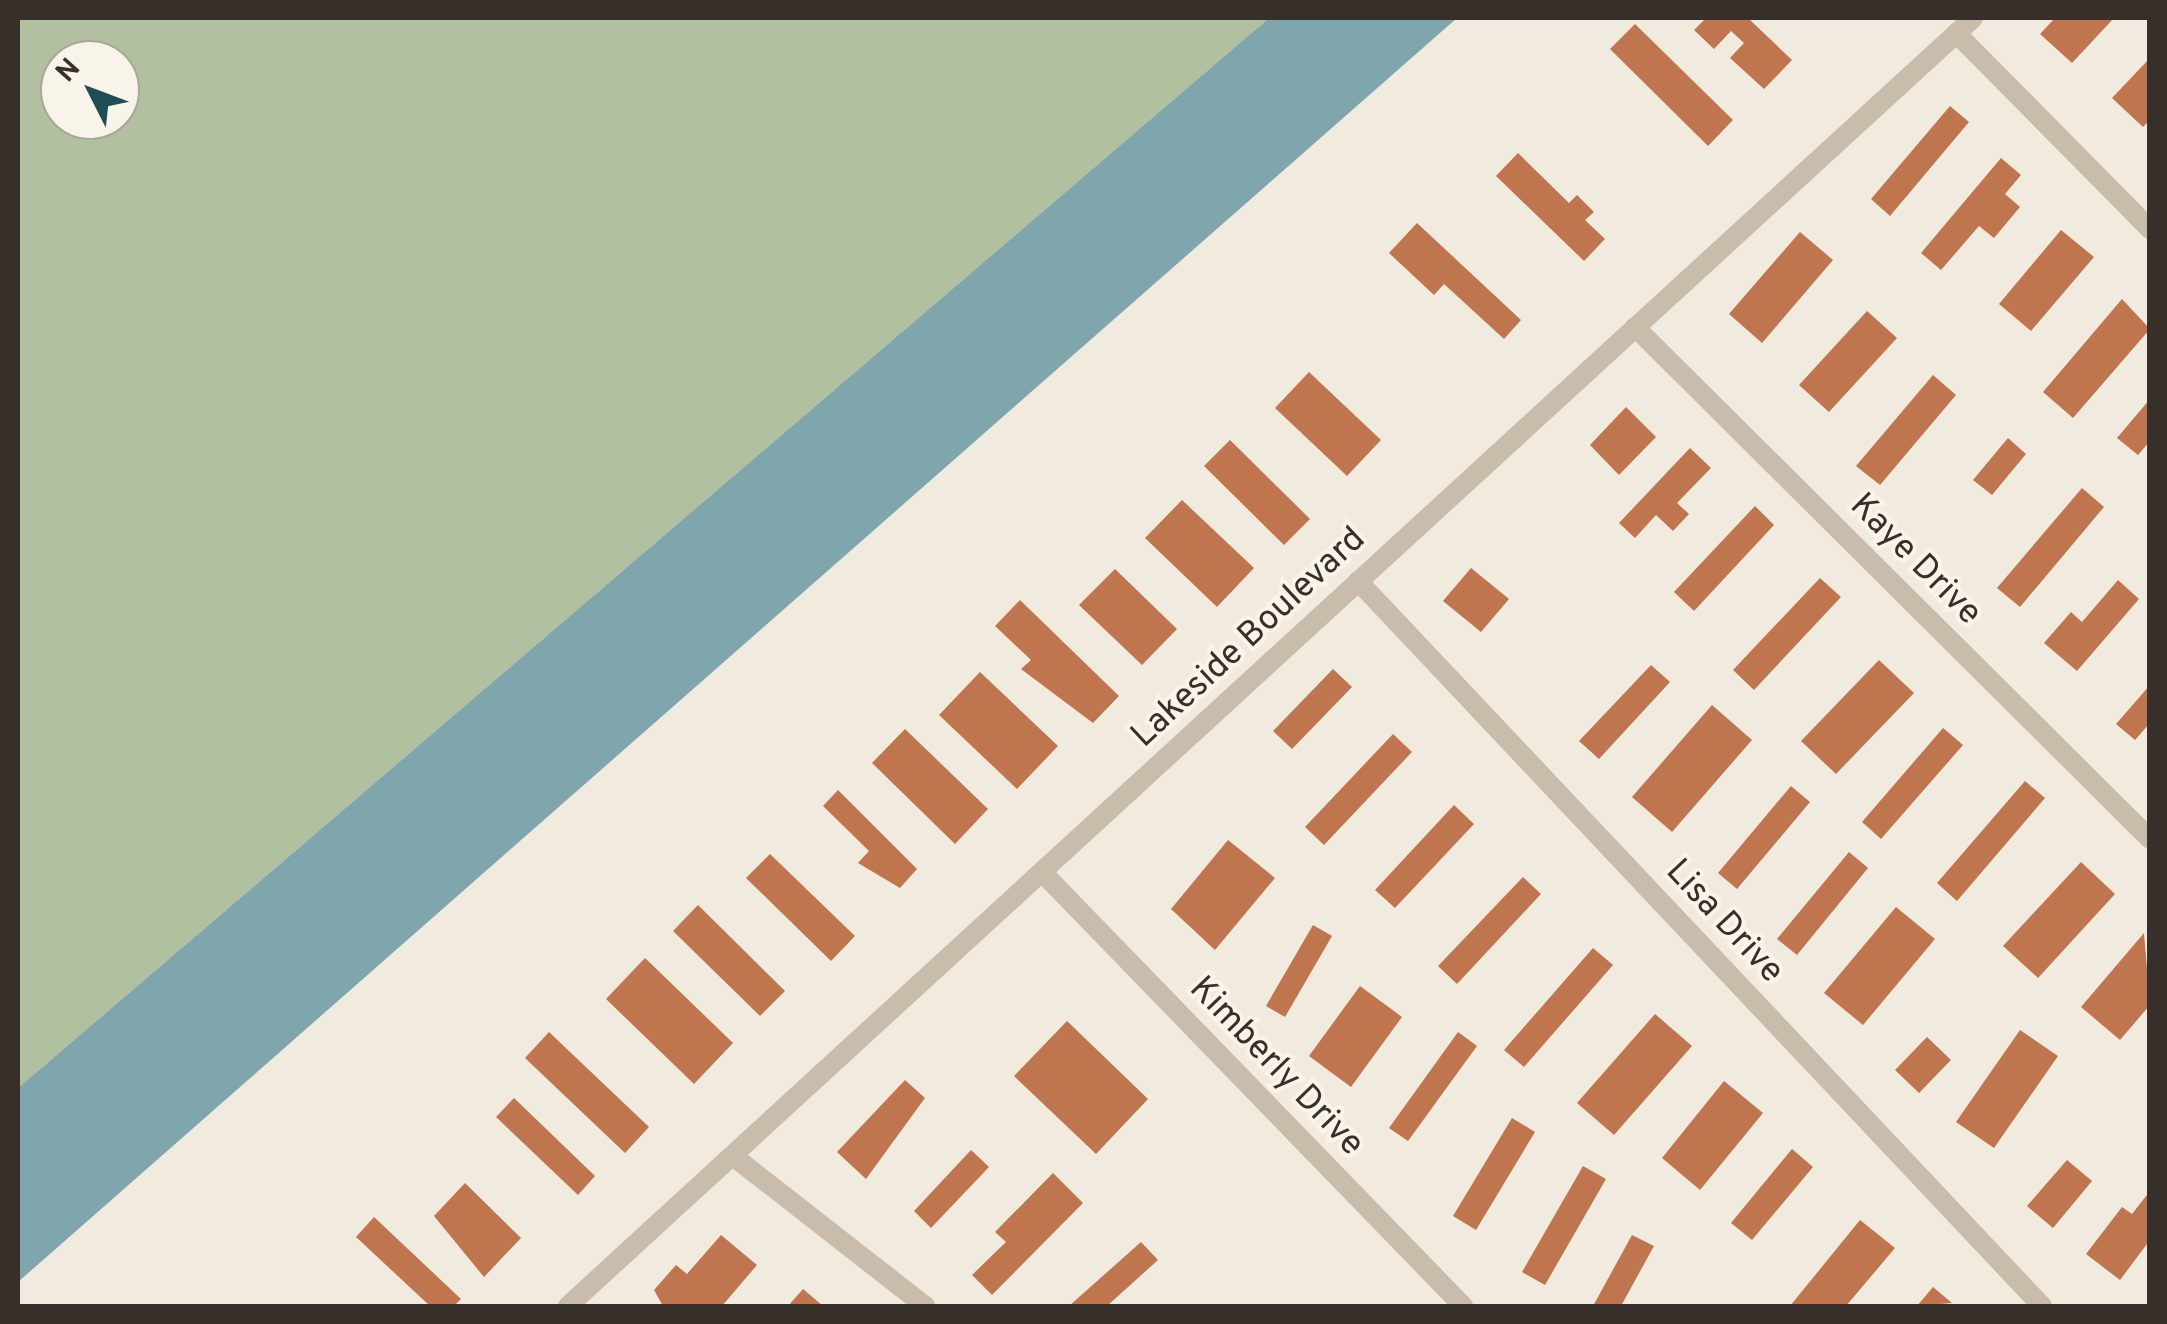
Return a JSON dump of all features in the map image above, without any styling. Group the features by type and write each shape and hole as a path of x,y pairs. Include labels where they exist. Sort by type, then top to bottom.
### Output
{"lane":[{"name":"Lakeside Boulevard","path":"568,1306 1973,18"},
{"path":"1956,33 2150,229"},
{"name":"Kaye Drive","path":"1635,327 2150,839"},
{"name":"Lisa Drive","path":"1358,581 2042,1306"},
{"name":"Kimberly Drive","path":"1042,872 1463,1306"},
{"path":"732,1156 925,1306"}],"green space":[{"path":"18,18 1269,18 18,1088"}],"water":[{"path":"1269,18 1457,18 18,1282 18,1088"}],"building":[{"path":"1706,18 1748,18 1792,60 1764,89 1730,58 1744,43 1731,31 1714,49 1694,30"},
{"path":"2055,18 2114,18 2072,63 2040,34"},
{"path":"1635,24 1733,120 1708,146 1610,49"},
{"path":"2150,58 2150,120 2143,127 2112,98"},
{"path":"1950,106 1969,122 1890,216 1871,199"},
{"path":"1518,153 1569,203 1577,195 1594,212 1585,220 1605,239 1584,261 1496,176"},
{"path":"2001,158 2021,175 2005,194 2020,207 1994,238 1979,226 1941,270 1921,253"},
{"path":"1417,223 1521,320 1504,339 1444,284 1434,295 1389,253"},
{"path":"2061,230 2094,257 2031,331 1999,304"},
{"path":"1800,232 1833,260 1762,343 1729,314"},
{"path":"2122,299 2150,329 2073,418 2043,392"},
{"path":"1867,311 1897,338 1829,412 1799,385"},
{"path":"1309,372 1381,440 1347,476 1275,408"},
{"path":"1933,375 1956,395 1880,485 1856,466"},
{"path":"2150,399 2150,441 2138,455 2117,438"},
{"path":"1626,407 1656,437 1619,475 1590,445"},
{"path":"2008,438 2026,454 1992,495 1973,480"},
{"path":"1230,440 1310,519 1284,545 1204,466"},
{"path":"1690,448 1711,468 1677,503 1689,514 1673,531 1656,515 1635,538 1619,523"},
{"path":"2082,488 2104,507 2020,607 1997,588"},
{"path":"1182,500 1254,568 1217,607 1145,538"},
{"path":"1755,506 1774,525 1694,611 1674,592"},
{"path":"1471,568 1509,599 1481,632 1443,601"},
{"path":"1115,569 1177,629 1142,665 1079,605"},
{"path":"1820,578 1841,597 1754,690 1733,670"},
{"path":"2118,580 2139,599 2077,671 2044,643 2071,612 2082,622"},
{"path":"1020,600 1119,696 1093,723 1021,669 1031,660 995,626"},
{"path":"1879,660 1914,693 1836,774 1801,741"},
{"path":"1651,665 1670,682 1599,759 1579,741"},
{"path":"1333,669 1352,687 1292,749 1273,731"},
{"path":"980,672 1058,746 1017,789 939,715"},
{"path":"2150,685 2150,723 2135,740 2116,724"},
{"path":"1712,705 1752,740 1672,832 1632,797"},
{"path":"1943,728 1963,745 1881,839 1862,822"},
{"path":"905,729 988,809 955,844 872,763"},
{"path":"1393,734 1412,752 1324,845 1305,827"},
{"path":"2025,781 2045,798 1957,901 1937,883"},
{"path":"1791,786 1810,802 1737,889 1718,873"},
{"path":"838,790 917,869 900,888 858,863 869,851 823,806"},
{"path":"1454,805 1474,824 1395,908 1375,890"},
{"path":"1228,840 1275,878 1215,950 1171,909"},
{"path":"1849,852 1868,868 1797,955 1777,939"},
{"path":"770,854 855,936 831,961 746,878"},
{"path":"2081,862 2115,894 2038,978 2003,946"},
{"path":"1523,877 1541,894 1457,984 1438,966"},
{"path":"698,905 785,991 760,1016 673,931"},
{"path":"1896,907 1935,939 1863,1025 1824,993"},
{"path":"1313,925 1332,936 1285,1017 1266,1006"},
{"path":"2144,933 2150,1005 2120,1040 2081,1007"},
{"path":"1593,948 1613,965 1524,1067 1504,1050"},
{"path":"645,958 733,1043 694,1084 606,999"},
{"path":"1360,986 1402,1017 1351,1087 1309,1056"},
{"path":"1655,1014 1692,1046 1614,1135 1577,1103"},
{"path":"1067,1021 1148,1099 1096,1154 1014,1076"},
{"path":"2020,1030 2058,1056 1994,1148 1956,1122"},
{"path":"549,1032 649,1127 625,1153 525,1058"},
{"path":"1458,1032 1477,1046 1408,1141 1389,1128"},
{"path":"1927,1037 1951,1060 1919,1093 1895,1070"},
{"path":"905,1080 925,1098 866,1179 837,1152"},
{"path":"1724,1081 1763,1113 1700,1190 1662,1158"},
{"path":"514,1098 595,1176 578,1195 496,1117"},
{"path":"1512,1118 1535,1132 1476,1230 1453,1216"},
{"path":"1792,1149 1813,1167 1752,1240 1731,1223"},
{"path":"971,1150 989,1167 931,1228 914,1211"},
{"path":"2067,1160 2092,1181 2053,1228 2027,1206"},
{"path":"1583,1166 1606,1179 1545,1285 1522,1272"},
{"path":"1053,1173 1083,1203 992,1295 972,1275 1006,1242 995,1232"},
{"path":"465,1183 521,1238 484,1277 434,1216"},
{"path":"2150,1191 2150,1240 2120,1280 2086,1254 2122,1207 2132,1214"},
{"path":"374,1217 461,1299 454,1306 430,1306 356,1237"},
{"path":"1860,1220 1895,1248 1846,1306 1790,1306"},
{"path":"721,1235 757,1265 722,1306 663,1306 654,1290 676,1265 687,1274"},
{"path":"1632,1235 1654,1246 1621,1306 1593,1306"},
{"path":"1141,1242 1158,1260 1107,1306 1069,1306"},
{"path":"1933,1287 1952,1303 1917,1306"},
{"path":"803,1289 823,1306 788,1306"}]}
